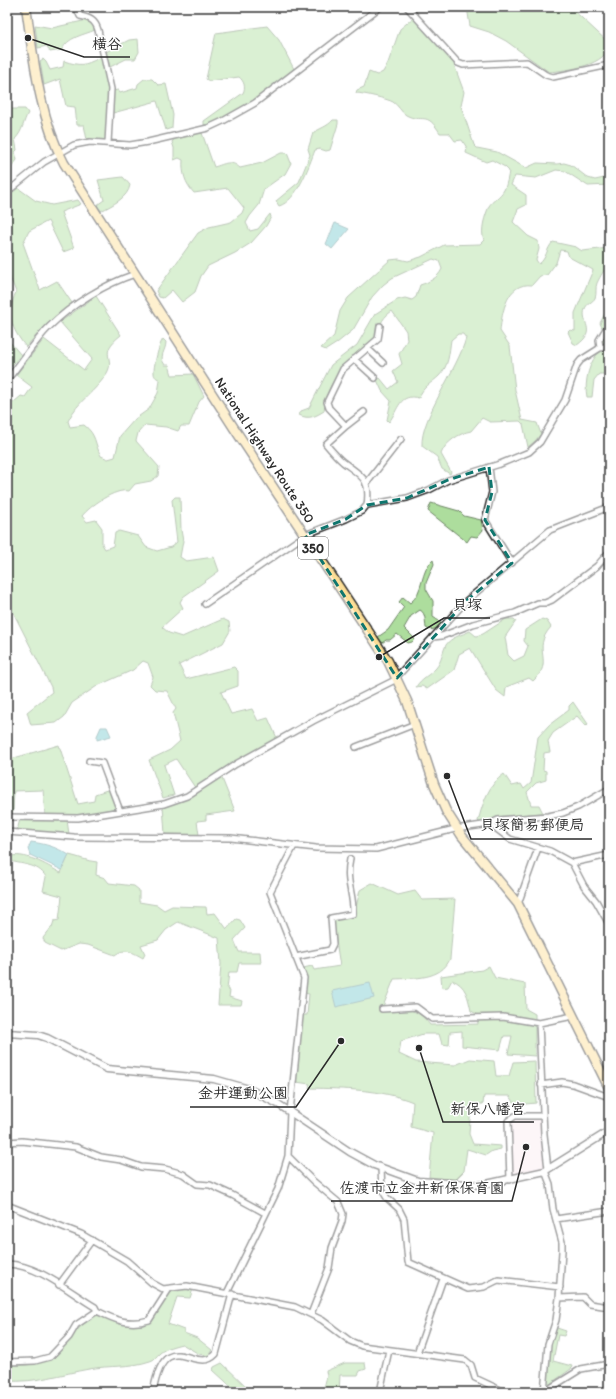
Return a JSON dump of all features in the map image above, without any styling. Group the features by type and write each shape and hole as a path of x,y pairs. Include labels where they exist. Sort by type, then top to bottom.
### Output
{"highway":[{"name":"National Highway Route 350","path":"26,7 45,115 50,134 70,175 382,652 397,678 415,724 434,784 446,811 458,830 518,904 573,1016 606,1076 609,1088"}],"street":[{"path":"76,7 80,16 89,18 95,22 98,30 111,89 108,143"},
{"path":"7,192 58,152 74,145 108,143 130,144 148,142 208,128 223,121 254,103 380,7"},
{"path":"407,7 458,63 463,65 528,62 546,75 553,76 609,65"},
{"path":"11,375 49,327 61,316 94,294 135,274"},
{"path":"600,348 599,340 609,324"},
{"path":"346,426 329,408 327,402 343,369 378,339 380,326"},
{"path":"205,604 305,535 346,519 362,511 367,505 406,498 429,490 448,480 529,452 540,442 565,400 577,365 581,360 600,348 609,346"},
{"path":"367,348 383,363"},
{"path":"354,359 375,378"},
{"path":"364,412 326,444 344,462 363,476 366,484 367,505"},
{"path":"366,484 401,439"},
{"path":"489,467 492,492 485,520 512,563"},
{"path":"7,817 78,818 164,804 187,796 236,764 313,721 382,688 397,678 466,601 550,530 608,508"},
{"path":"433,637 442,636 473,624 515,613 538,603 545,603 552,600 597,566 609,552"},
{"path":"356,747 415,724"},
{"path":"89,761 102,763 120,811"},
{"path":"7,832 74,837 232,838 316,848 376,849 490,824 498,820 548,816 563,813 578,807 609,789"},
{"path":"490,824 510,839 560,855 572,863 584,886 596,901 609,924"},
{"path":"153,1392 156,1372 167,1358 181,1354 198,1360 206,1360 212,1359 216,1354 230,1294 278,1189 288,1156 290,1112 304,982 270,892 294,846"},
{"path":"518,904 538,848"},
{"path":"572,863 609,855"},
{"path":"295,957 330,950 333,944 331,918 353,914 353,905 348,878 350,859"},
{"path":"382,1009 416,1007 432,1020 503,1017 539,1023 573,1016"},
{"path":"539,1023 546,1170 562,1242 559,1298 556,1320 548,1344 544,1392"},
{"path":"7,1033 38,1035 47,1038 107,1069 226,1082 258,1093 290,1112 350,1152 382,1168 418,1181 482,1186 510,1180 546,1170 609,1131"},
{"path":"541,1085 562,1082 609,1097"},
{"path":"510,1180 508,1122 515,1116 543,1116"},
{"path":"7,1142 22,1141 76,1147 101,1157 121,1160 141,1167 165,1169 183,1174 197,1184 210,1185 232,1194 266,1213"},
{"path":"288,1156 313,1181 338,1202 342,1214 342,1221 332,1248 329,1268 312,1314"},
{"path":"382,1168 380,1185 382,1190 386,1198 399,1208 404,1219 408,1262 468,1289 484,1287 498,1280 560,1288"},
{"path":"7,1205 63,1226 92,1240 127,1261 152,1283 163,1288 169,1289 187,1286 295,1307 312,1314 356,1344 465,1360 471,1365 475,1378 505,1392"},
{"path":"556,1219 609,1211"},
{"path":"58,1285 92,1240"},
{"path":"7,1264 18,1264 29,1268 95,1307 97,1311 125,1323 138,1323 149,1320 169,1289"},
{"path":"417,1353 443,1279"},
{"path":"559,1298 584,1297 590,1304 609,1307"},
{"path":"7,1362 35,1361 50,1357 69,1337 76,1325 97,1311"},
{"path":"380,1392 389,1350"},
{"path":"544,1392 581,1369 609,1364"}],"highlighted area":[{"path":"489,467 492,492 485,520 512,563 466,601 397,678 305,535 346,519 367,505 407,498 448,480"}],"shaded area":[{"path":"540,1119 547,1167 510,1176 510,1120"}],"green space":[{"path":"467,7 570,7 609,43 607,51 595,62 576,68 549,72 506,41 489,32 470,26"},
{"path":"413,18 453,62 464,92 461,106 474,145 477,148 497,152 526,168 537,163 564,163 571,165 588,178 595,180 609,177 609,185 588,186 565,171 556,170 536,178 515,176 511,185 526,195 526,205 518,209 513,222 528,236 538,241 539,249 536,260 539,264 544,259 553,242 576,247 582,251 609,248 608,260 606,267 596,285 595,298 585,309 584,314 587,327 586,335 577,345 573,343 568,332 570,330 575,331 575,313 593,270 569,257 567,251 560,250 556,263 547,275 540,276 532,285 524,285 511,293 504,307 500,331 510,346 515,390 522,420 537,423 541,434 528,447 523,424 520,421 490,422 482,418 471,431 453,439 443,450 441,454 451,472 450,474 442,469 437,457 422,446 423,435 433,408 462,350 466,338 463,334 458,334 451,340 448,359 442,372 425,388 420,394 419,398 412,397 403,400 389,422 387,420 391,401 382,391 377,380 380,378 389,389 398,382 393,371 402,364 399,354 407,340 406,331 392,311 382,321 373,341 353,357 336,377 328,393 324,411 315,416 309,417 299,415 301,411 309,408 331,365 357,345 375,314 397,300 405,298 412,300 416,297 420,285 433,279 442,269 439,261 433,259 392,278 372,297 353,330 326,350 321,348 334,336 340,311 348,298 390,260 399,259 408,261 421,257 444,245 480,244 484,240 483,227 489,206 502,192 507,183 509,171 505,167 492,160 486,162 466,153 467,148 462,140 455,141 449,133 440,133 428,120 406,115 395,103 375,96 356,93 357,90 364,87 369,72 377,75 383,72 388,63 400,29"},
{"path":"87,20 92,22 95,30 72,39 64,46 62,50 50,52 47,46 38,48 35,25 52,28"},
{"path":"267,26 279,40 294,69 239,110 227,117 204,125 204,121 243,93 244,89 243,82 239,77 209,81 206,79 216,33"},
{"path":"138,39 139,52 135,59 126,59 110,67 106,52 129,40"},
{"path":"102,58 109,90 106,141 87,140 84,125 77,125 75,107 66,106 60,79 44,85 40,61 43,59 50,70 63,67 64,61 74,64 82,64 89,63"},
{"path":"144,79 152,79 158,85 166,84 173,115 172,128 166,130 157,101 113,113 112,91 118,90 120,93 137,88 138,84"},
{"path":"7,109 25,109 28,113 18,136 15,139 17,150 15,152 17,160 7,173"},
{"path":"333,120 338,120 338,124 330,150 315,150 302,182 297,190 285,203 279,206 276,201 299,182 310,155 308,149 313,133"},
{"path":"197,132 202,133 214,167 230,163 240,168 262,163 281,153 287,153 291,163 285,174 264,189 259,205 246,223 250,231 258,229 270,214 271,217 266,226 251,243 235,253 208,266 201,276 195,292 182,302 172,290 163,298 159,297 156,291 198,233 209,227 231,222 242,213 244,208 228,188 194,193 186,182 183,169 183,160 179,158 174,160 174,148 172,142 175,138"},
{"path":"7,173 11,181 7,188"},
{"path":"123,177 130,185 129,190 119,201 101,211 97,205 104,200 98,180"},
{"path":"18,188 36,201 52,205 78,200 81,204 61,212 74,248 63,252 48,221 29,231 23,243 40,290 57,281 72,303 41,330 26,347 17,334 12,321 11,308 16,292 7,270 7,197"},
{"path":"96,296 121,335 114,341 108,351 110,363 107,373 77,407 68,421 70,427 84,425 91,432 101,456 108,459 115,457 120,436 135,419 149,409 158,393 160,380 155,376 154,370 155,361 163,339 166,342 166,345 162,359 165,365 169,365 172,375 193,374 204,396 199,402 189,426 181,426 178,431 166,427 145,425 138,433 136,441 159,467 158,476 151,481 135,484 129,491 117,492 110,495 91,507 82,516 87,522 96,520 102,528 102,544 105,549 113,546 115,533 119,531 138,536 146,547 157,551 171,547 177,542 172,500 175,497 180,497 181,530 183,541 180,557 186,561 214,557 219,571 183,597 180,602 183,608 162,627 169,633 182,637 223,619 229,622 230,631 223,643 179,665 186,679 234,667 238,671 238,686 221,692 231,714 252,709 258,721 268,718 277,738 219,771 235,811 206,815 206,820 197,821 199,835 165,834 163,806 186,799 198,792 176,759 164,765 174,795 163,798 149,760 170,750 180,741 173,713 176,709 167,691 155,690 150,685 153,677 148,663 143,661 133,670 97,686 72,703 64,717 56,723 31,725 27,712 52,692 51,687 13,612 7,608 7,403 9,401 14,402 21,396 25,397 32,387 16,375 44,339 84,370 92,359 60,322"},
{"path":"609,306 609,343 603,344 601,341 605,335 600,323"},
{"path":"7,334 9,341 21,355 8,370"},
{"path":"601,351 609,352 609,374 599,374 594,380 592,397 587,397 586,385 588,372 593,360"},
{"path":"431,503 459,511 464,516 481,520 483,530 477,537 471,536 467,542 428,511"},
{"path":"433,560 434,564 426,583 426,589 433,601 433,617 442,623 437,628 426,628 424,615 420,610 411,616 404,628 415,639 412,642 408,643 397,634 390,640 386,640 382,643 378,637 388,630 404,607 399,602 403,597 410,603 414,599 418,593 426,570"},
{"path":"506,619 514,619 516,621 505,637 508,655 514,661 524,656 528,646 524,641 525,630 542,619 547,621 551,627 545,635 543,642 543,667 540,674 533,681 529,678 506,687 505,697 496,690 470,648 459,654 454,670 427,689 422,686 416,687 420,681 438,665 448,642 457,636 470,631 476,636 483,634"},
{"path":"573,702 588,724 586,726 577,716 553,733 548,741 550,752 544,753 543,770 546,771 546,780 536,783 527,792 531,805 539,805 543,813 496,817 481,824 478,821 484,801 498,778 504,774 512,786 521,784 524,789 531,783 538,737 549,725 569,710 569,706"},
{"path":"59,745 78,804 94,801 95,794 110,789 117,808 77,816 45,815 43,790 14,791 13,812 7,814 7,760"},
{"path":"20,819 67,820 69,834 17,831"},
{"path":"69,855 97,862 96,875 105,878 109,883 134,886 139,890 139,902 157,905 164,910 172,906 206,907 207,914 215,913 227,929 236,919 240,920 245,928 234,940 239,952 260,952 261,963 239,963 237,972 229,972 227,989 230,991 229,997 242,1001 241,1005 218,1005 221,964 219,938 178,922 166,930 158,940 141,945 145,954 143,958 126,951 122,951 115,955 88,945 79,944 61,951 45,943 43,938 52,927 54,921 59,920 62,896 43,891 46,877 43,872 29,865 7,860 7,857 28,857 61,873"},
{"path":"372,883 398,895 415,891 422,900 455,899 450,959 446,966 434,974 418,978 394,979 382,1009 409,1010 420,1014 430,1025 478,1024 477,1014 471,1011 466,992 463,988 457,982 452,980 448,987 442,988 441,976 482,970 489,966 495,978 525,984 526,1009 535,1014 535,1056 508,1054 512,1036 504,1036 500,1050 462,1046 462,1031 450,1032 449,1045 442,1044 439,1034 423,1034 401,1041 399,1054 416,1062 455,1065 470,1059 494,1061 496,1076 509,1076 513,1062 535,1061 536,1103 516,1105 510,1096 484,1096 483,1104 471,1104 469,1134 473,1144 501,1146 501,1149 492,1151 486,1155 467,1149 464,1171 455,1180 429,1177 433,1133 411,1127 413,1102 388,1094 375,1092 349,1089 309,1088 310,1084 296,1082 303,1015 307,1015 309,994 304,993 306,978 303,968 312,966 314,970 340,966 333,922 334,920 354,916 360,890"},
{"path":"177,1289 193,1289 190,1298 177,1297 168,1324 184,1330 184,1333 197,1338 212,1350 208,1356 199,1354 182,1344 173,1346 159,1354 153,1360 142,1363 127,1366 89,1369 28,1381 7,1381 7,1365 40,1363 50,1358 65,1345 86,1322 96,1315 126,1325 143,1325 151,1322 170,1293"},
{"path":"557,1328 566,1331 564,1336 558,1335 553,1361 572,1366 571,1369 547,1386 551,1338"},
{"path":"222,1363 251,1392 237,1392 213,1370 214,1367"},
{"path":"345,1363 365,1363 366,1369 360,1371 358,1375 340,1375 339,1392 323,1392 327,1376 326,1371"}],"water":[{"path":"335,223 349,229 332,249 326,244"},
{"path":"101,727 107,727 111,736 97,740 97,736"},
{"path":"31,842 51,846 69,855 62,870 30,855 28,849"},
{"path":"370,983 374,998 336,1007 332,991"}],"place":[{"name":"横谷","path":"28,38"},
{"name":"貝塚","path":"379,657"},
{"name":"貝塚簡易郵便局","path":"447,776"},
{"name":"金井運動公園","path":"341,1041"},
{"name":"新保八幡宮","path":"419,1048"},
{"name":"佐渡市立金井新保保育園","path":"526,1147"}]}
